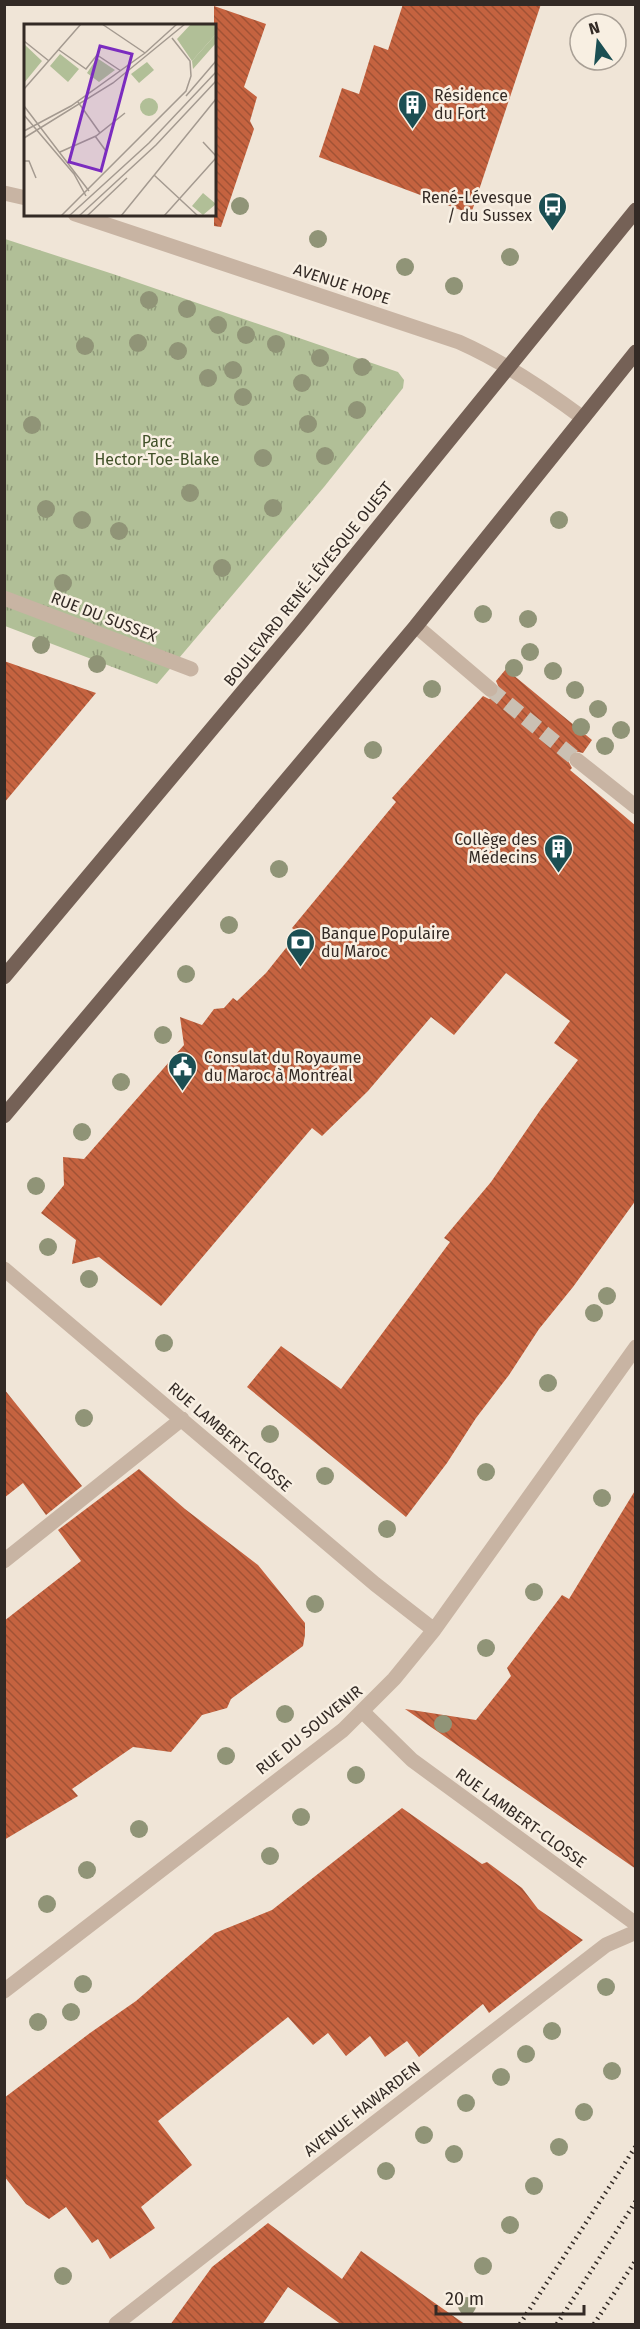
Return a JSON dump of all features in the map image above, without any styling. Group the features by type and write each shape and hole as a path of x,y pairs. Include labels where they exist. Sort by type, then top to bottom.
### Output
{"main road":[{"name":"BOULEVARD RENÉ-LÉVESQUE OUEST","path":"4,977 254,678 636,210"},
{"path":"4,1116 416,626 636,352"}],"street":[{"path":"4,193 24,198"},
{"name":"AVENUE HOPE","path":"81,216 443,335 509,368 583,418"},
{"name":"RUE DU SUSSEX","path":"4,598 191,669"},
{"path":"416,626 490,689"},
{"path":"578,760 636,807"},
{"name":"RUE LAMBERT-CLOSSE","path":"4,1269 375,1584 434,1630"},
{"name":"RUE DU SOUVENIR","path":"4,1991 334,1737 363,1712 394,1679 434,1630 636,1347"},
{"path":"4,1561 182,1419"},
{"name":"RUE LAMBERT-CLOSSE","path":"363,1712 412,1760 636,1924"},
{"name":"AVENUE HAWARDEN","path":"116,2325 606,1945 636,1932"}],"green space":[{"name":"Parc Hector-Toe-Blake","path":"5,239 398,372 404,380 403,388 324,487 157,684 5,626"}],"building":[{"name":"Résidence du Fort","path":"403,4 541,4 471,214 319,157 342,88 359,94 374,45 388,50"},
{"path":"214,6 266,24 244,87 257,97 250,121 254,129 221,227 214,226 214,216 216,216 216,24 214,24"},
{"path":"4,661 96,693 4,803"},
{"path":"506,669 592,740 583,753 574,751 569,754 567,759 572,768 570,770 636,826 636,1200 573,1287 539,1329 447,1463 406,1517 247,1387 281,1346 341,1389 450,1242 444,1238 491,1182 578,1060 554,1043 570,1021 506,973 454,1035 431,1017 368,1091 322,1136 312,1128 161,1306 99,1257 72,1264 76,1240 41,1213 64,1185 63,1157 84,1159 184,1045 180,1017 202,1025 214,1009 224,1008 233,998 237,1001 266,973 298,933 292,928 396,802 392,798 483,696 489,699 497,696 500,690 496,681"},
{"path":"4,1389 82,1486 46,1515 23,1483 4,1498"},
{"path":"139,1469 185,1509 258,1565 305,1623 303,1646 231,1699 227,1708 202,1715 171,1752 133,1747 72,1789 78,1796 4,1840 4,1621 81,1561 58,1530"},
{"path":"636,1489 636,1869 405,1709 476,1720 511,1676 507,1668 562,1595 569,1599"},
{"path":"402,1808 482,1864 487,1862 522,1888 538,1909 583,1940 489,2013 483,2004 419,2057 407,2041 385,2057 370,2036 346,2056 328,2033 313,2045 288,2017 158,2121 192,2165 141,2207 155,2228 110,2259 98,2239 92,2243 66,2207 49,2219 26,2204 4,2176 4,2098 136,2001 215,1933 272,1910"},
{"path":"268,2223 342,2279 361,2251 466,2325 342,2325 288,2287 262,2325 170,2325 212,2267"}],"tunnel":[{"path":"490,689 577,760"}],"railway":[{"path":"520,2324 636,2146"},
{"path":"557,2324 636,2201"},
{"path":"594,2324 636,2260"}],"place":[{"name":"Résidence du Fort","path":"413,130"},
{"name":"René-Lévesque / du Sussex","path":"553,232"},
{"name":"Collège des Médecins","path":"558,874"},
{"name":"Banque Populaire du Maroc","path":"300,968"},
{"name":"Consulat du Royaume du Maroc à Montréal","path":"183,1092"}]}
